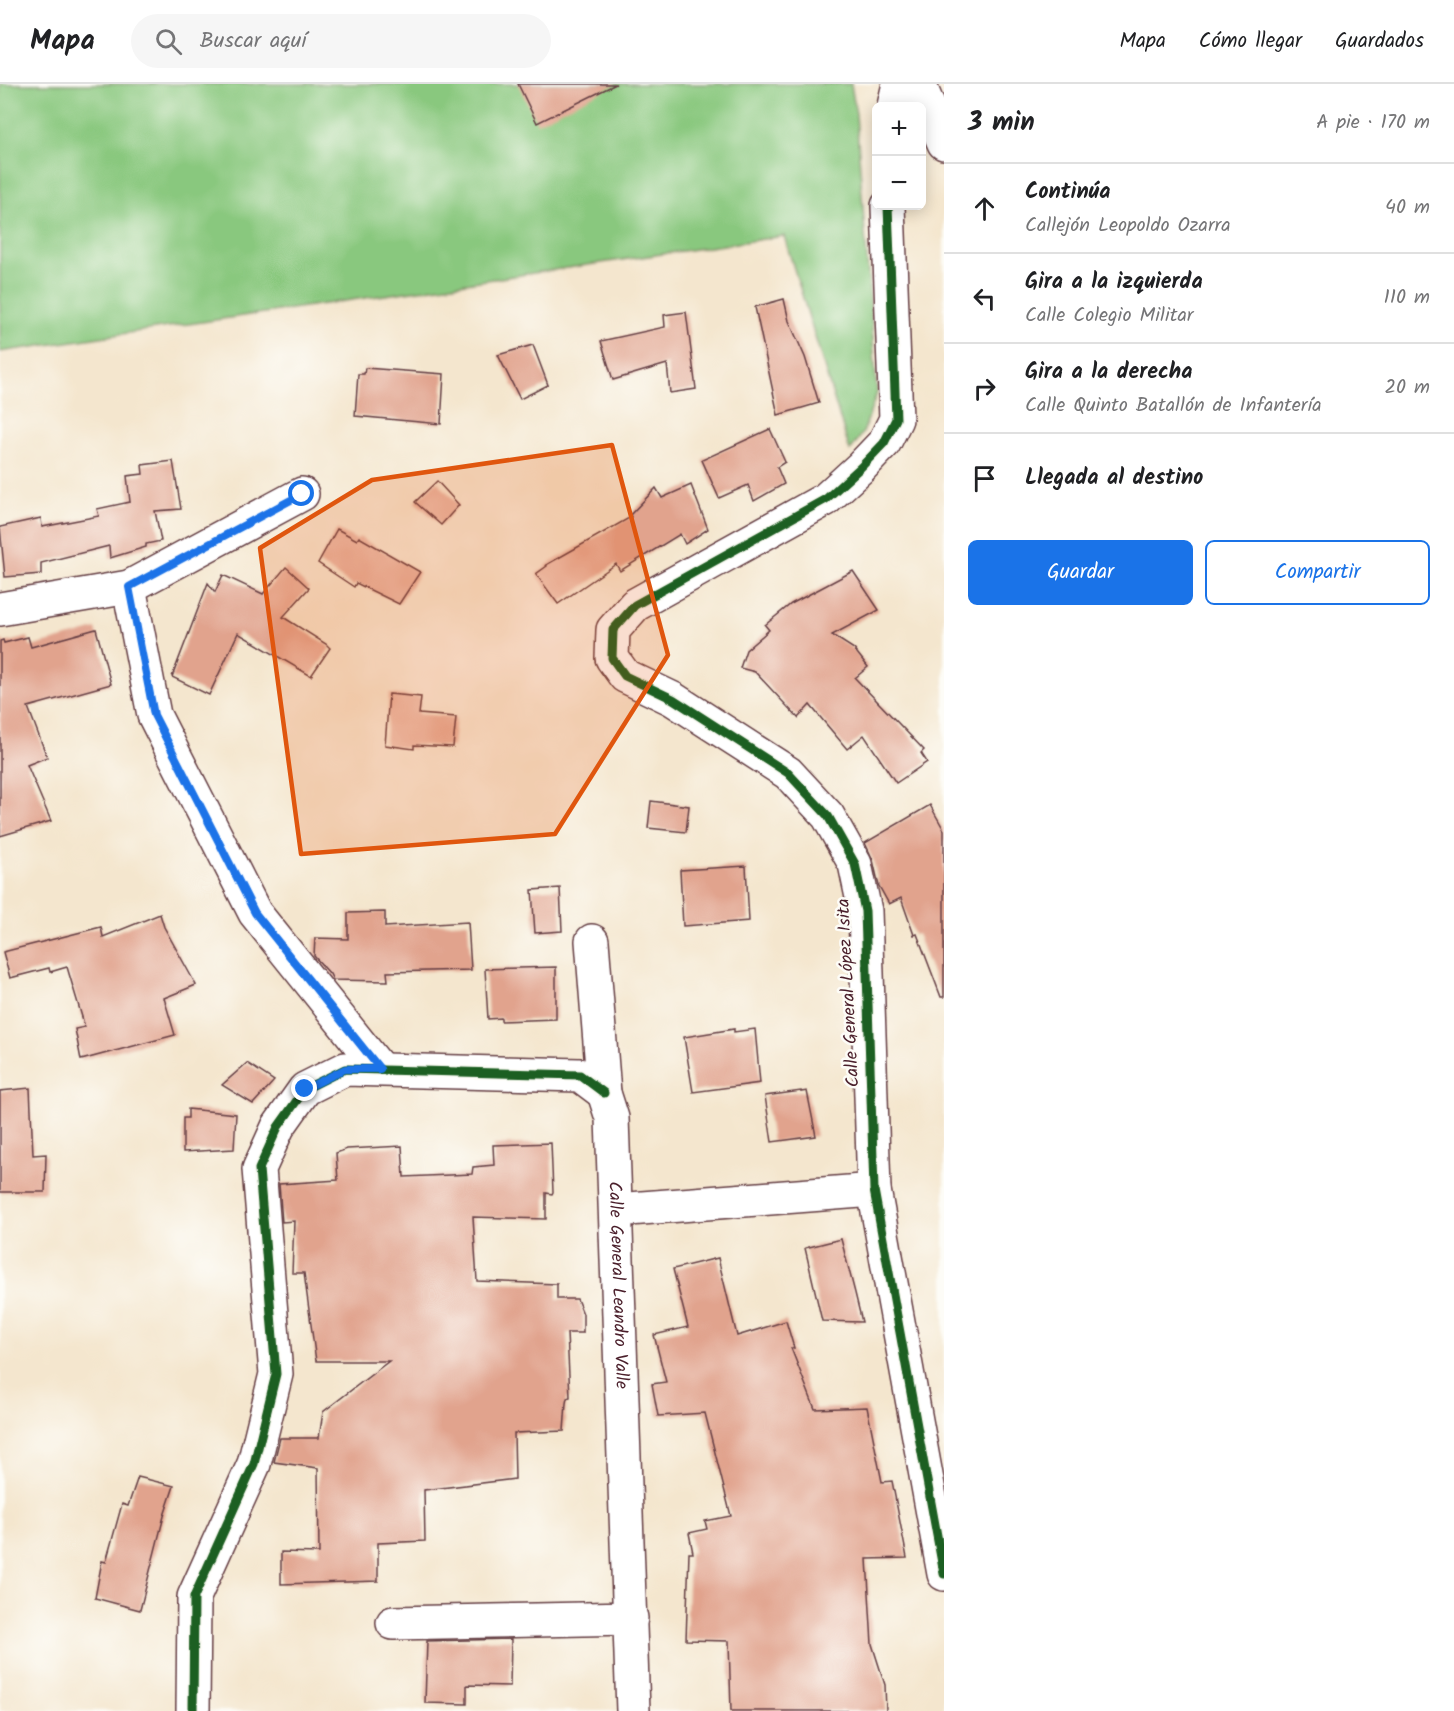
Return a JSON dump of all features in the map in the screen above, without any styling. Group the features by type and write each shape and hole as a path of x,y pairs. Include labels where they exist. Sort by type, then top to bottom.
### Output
{"street":[{"path":"895,102 899,84"},
{"path":"919,84 944,143"},
{"name":"Calle General López Isita","path":"888,210 896,419 884,442 826,499 635,605 613,630 612,658 624,676 673,699 789,772 828,816 855,864 865,911 874,1190 944,1574"},
{"path":"0,609 129,587 302,494"},
{"path":"129,587 154,715 255,913 380,1069"},
{"name":"Calle General Leandro Valle","path":"592,940 604,1093 612,1118 633,1711"},
{"path":"193,1711 194,1597 254,1464 276,1374 259,1169 278,1127 305,1089 345,1069 580,1075 604,1093"},
{"path":"616,1210 874,1190"},
{"path":"393,1623 631,1618"}],"highlighted area":[{"path":"612,445 668,655 555,834 301,854 260,548 372,480"}],"green space":[{"path":"0,84 851,84 856,114 877,393 863,433 850,451 784,236 0,352"}],"building":[{"path":"518,84 616,84 537,123"},
{"path":"784,299 789,321 805,357 819,403 778,415 755,307"},
{"path":"686,312 696,389 670,393 667,364 613,380 601,341 665,327 664,315"},
{"path":"533,345 548,385 520,399 498,355"},
{"path":"365,368 444,374 441,424 355,416 358,374 364,374"},
{"path":"770,429 785,462 777,467 784,484 754,501 748,485 719,498 702,460"},
{"path":"173,461 181,509 155,511 161,541 146,544 146,547 110,558 109,546 41,563 41,574 5,577 0,527 41,518 42,527 99,516 97,509 130,502 127,476 143,474 142,465"},
{"path":"437,481 459,505 441,525 415,502"},
{"path":"691,485 708,529 685,544 680,534 620,571 616,564 558,604 536,574 546,565 631,517 630,515 656,488 662,498"},
{"path":"337,529 357,540 359,537 420,572 399,604 356,583 354,587 318,563"},
{"path":"286,567 309,588 283,617 330,648 311,676 238,633 209,695 172,677 208,583 215,592 223,575 263,594"},
{"path":"853,571 879,610 832,635 854,649 868,667 855,678 924,750 921,753 927,762 896,783 864,735 847,749 810,705 798,718 755,672 740,668 746,650 769,630 765,625 791,604"},
{"path":"96,629 111,684 28,707 47,757 27,765 51,821 0,836 0,641 3,640 4,643 28,637 31,647"},
{"path":"389,694 421,697 419,714 456,717 453,747 414,745 414,749 385,745"},
{"path":"651,801 689,806 686,832 648,828"},
{"path":"930,805 944,830 944,997 941,997 917,934 914,935 901,898 889,904 879,886 873,860 865,843"},
{"path":"746,866 749,921 683,926 680,870"},
{"path":"560,888 562,931 535,933 532,890"},
{"path":"385,912 385,927 468,922 471,970 387,972 388,981 333,980 314,956 315,938 348,939 348,913"},
{"path":"160,914 164,927 196,985 164,998 175,1035 81,1060 75,1029 85,1027 67,967 50,972 49,968 10,978 3,952 101,927 103,937"},
{"path":"556,967 556,1019 501,1021 501,1018 488,1019 485,969"},
{"path":"734,1029 734,1032 755,1029 760,1083 693,1092 684,1037"},
{"path":"247,1063 274,1081 253,1104 222,1085"},
{"path":"30,1088 33,1155 46,1154 45,1192 0,1192 0,1091"},
{"path":"807,1091 816,1136 772,1142 765,1096"},
{"path":"188,1109 236,1114 234,1149 183,1152 183,1118 188,1118"},
{"path":"551,1143 553,1192 552,1194 546,1193 546,1219 473,1217 477,1281 557,1284 557,1299 577,1299 583,1314 583,1333 567,1333 570,1397 567,1398 566,1403 564,1431 514,1433 515,1479 424,1490 425,1541 378,1543 378,1581 281,1584 281,1552 319,1553 318,1468 274,1462 280,1438 319,1438 323,1412 389,1361 316,1361 304,1273 292,1273 294,1221 282,1222 279,1184 338,1180 336,1153 347,1149 402,1146 404,1177 472,1174 473,1167 494,1165 493,1145"},
{"path":"841,1239 862,1322 822,1321 805,1248"},
{"path":"718,1258 737,1336 786,1321 794,1348 791,1348 815,1409 867,1407 882,1482 892,1481 907,1558 867,1559 872,1644 885,1685 886,1711 731,1711 729,1641 686,1640 689,1553 693,1553 689,1533 707,1529 705,1521 731,1516 705,1413 658,1416 652,1384 666,1382 654,1335 688,1327 673,1269"},
{"path":"138,1477 174,1486 140,1610 95,1598 102,1561 106,1562 122,1504 128,1506"},
{"path":"511,1639 510,1686 467,1685 467,1704 425,1703 427,1641"}],"cycle path":[{"path":"888,210 896,419 884,443 826,499 635,605 613,630 612,658 625,676 673,699 788,773 828,816 855,864 865,911 874,1190 944,1574"},
{"path":"193,1711 194,1597 254,1464 276,1374 259,1169 278,1127 305,1089 345,1069 580,1075 604,1093"}],"route":[{"path":"302,494 129,587 154,715 255,913 380,1069 345,1069 305,1089"}]}
